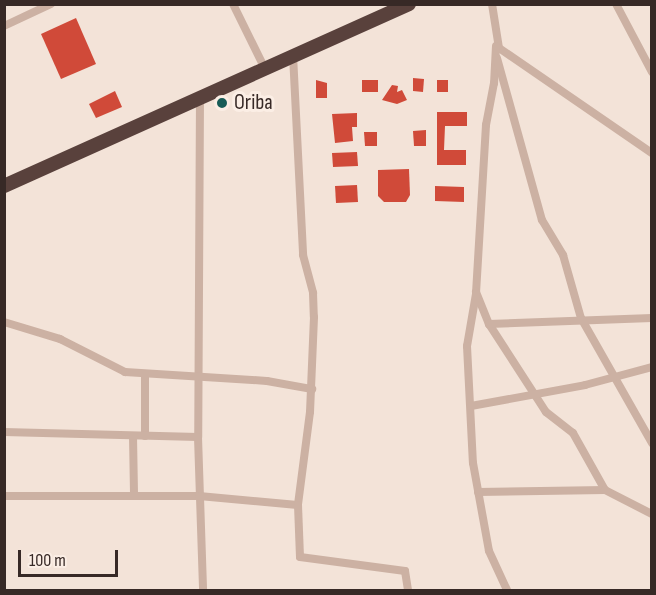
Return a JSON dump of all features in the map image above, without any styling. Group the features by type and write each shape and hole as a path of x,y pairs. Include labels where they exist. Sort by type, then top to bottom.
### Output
{"highway":[{"path":"4,186 409,4"}],"street":[{"path":"4,26 51,4"},
{"path":"233,4 265,69"},
{"path":"492,4 496,50 542,219 563,255 581,318 651,443"},
{"path":"616,4 651,72"},
{"path":"496,50 651,153"},
{"path":"496,50 486,125 476,292 467,346 478,492 489,551 507,591"},
{"path":"292,55 303,255 313,293 312,389 298,505 300,557 405,571 408,591"},
{"path":"200,97 198,437 203,591"},
{"path":"476,292 489,324 537,393 546,412 573,433 605,490"},
{"path":"489,324 581,318 651,318"},
{"path":"4,322 60,339 121,371 267,381 312,389"},
{"path":"471,406 614,378 651,367"},
{"path":"144,374 145,436"},
{"path":"4,432 198,437"},
{"path":"133,435 134,496"},
{"path":"478,492 605,490 651,514"},
{"path":"4,496 199,496 298,505"}],"building":[{"path":"76,18 96,64 61,79 41,34"},
{"path":"413,78 424,79 423,92 413,91"},
{"path":"316,80 327,83 327,98 316,98"},
{"path":"362,80 378,80 378,92 362,92"},
{"path":"437,80 448,80 448,92 437,92"},
{"path":"392,85 398,86 397,92 402,90 407,100 397,104 382,100"},
{"path":"115,91 122,107 96,118 89,104"},
{"path":"437,112 467,112 467,126 445,126 444,150 466,150 466,165 437,165"},
{"path":"357,113 357,127 352,127 353,141 335,143 332,114"},
{"path":"426,130 426,146 414,146 413,131"},
{"path":"364,132 377,132 377,146 365,146"},
{"path":"357,152 358,166 333,167 332,153"},
{"path":"409,169 410,195 406,202 384,202 378,196 378,170"},
{"path":"357,185 358,202 336,203 335,186"},
{"path":"435,186 464,187 464,202 435,201"}],"place":[{"name":"Oriba","path":"222,103"}]}
